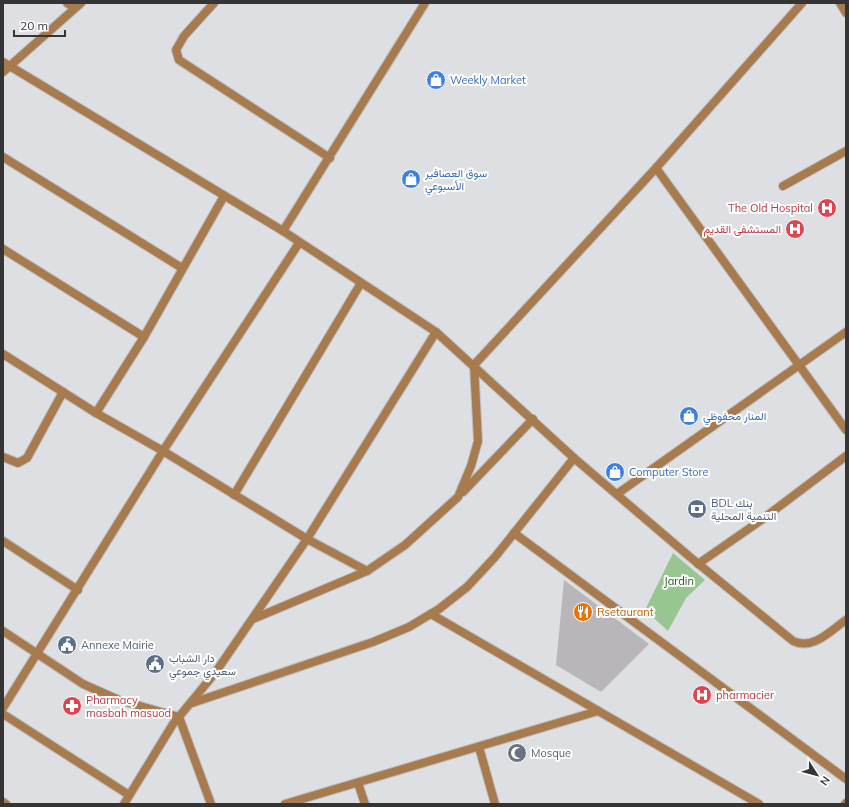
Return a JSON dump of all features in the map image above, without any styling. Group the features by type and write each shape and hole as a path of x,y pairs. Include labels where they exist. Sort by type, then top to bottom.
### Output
{"street":[{"path":"67,3 78,5"},
{"path":"214,3 184,36 176,50 179,60 330,158"},
{"path":"283,231 426,3"},
{"path":"458,497 472,466 478,442 474,365 656,168 802,3"},
{"path":"840,3 846,14"},
{"path":"78,5 5,67 283,231 299,243 436,332 474,365 574,458 698,564 793,641 799,644 813,643 846,620"},
{"path":"783,186 846,151"},
{"path":"3,157 182,268"},
{"path":"656,168 846,430"},
{"path":"96,413 144,337 224,196"},
{"path":"3,708 78,590 163,451 299,243"},
{"path":"3,249 144,337"},
{"path":"234,495 361,283"},
{"path":"124,804 179,717 215,673 307,539 436,332"},
{"path":"616,494 846,332"},
{"path":"3,354 96,413 163,451 307,539 367,571"},
{"path":"3,457 18,463 27,458 63,392"},
{"path":"252,619 367,571 405,545 458,497 533,419"},
{"path":"698,564 760,521 846,456"},
{"path":"190,704 373,642 409,627 431,614 467,587 495,557 574,458"},
{"path":"514,533 846,779"},
{"path":"3,541 78,590"},
{"path":"431,614 759,804"},
{"path":"3,631 83,684 120,700 179,717"},
{"path":"285,804 479,747 598,710"},
{"path":"3,714 129,795"},
{"path":"179,717 211,804"},
{"path":"479,747 496,804"},
{"path":"358,783 365,804"}],"green space":[{"name":"Jardin","path":"673,553 705,580 686,598 668,631 645,610"}],"building":[{"name":"Rsetaurant","path":"564,580 649,644 601,692 556,665"}],"place":[{"name":"Weekly Market","path":"436,80"},
{"name":"سوق العصافير الأسبوعي","path":"411,179"},
{"name":"The Old Hospital","path":"827,208"},
{"name":"المستشفى القديم","path":"795,229"},
{"name":"المنار محفوظي","path":"689,416"},
{"name":"Computer Store","path":"615,472"},
{"name":"BDL بنك التنمية المحلية","path":"697,509"},
{"name":"Rsetaurant","path":"583,612"},
{"name":"Annexe Mairie","path":"67,645"},
{"name":"دار الشباب سعيدي جموعي","path":"155,664"},
{"name":"pharmacier","path":"702,695"},
{"name":"Pharmacy masbah masuod","path":"72,706"},
{"name":"Mosque","path":"517,753"}]}
